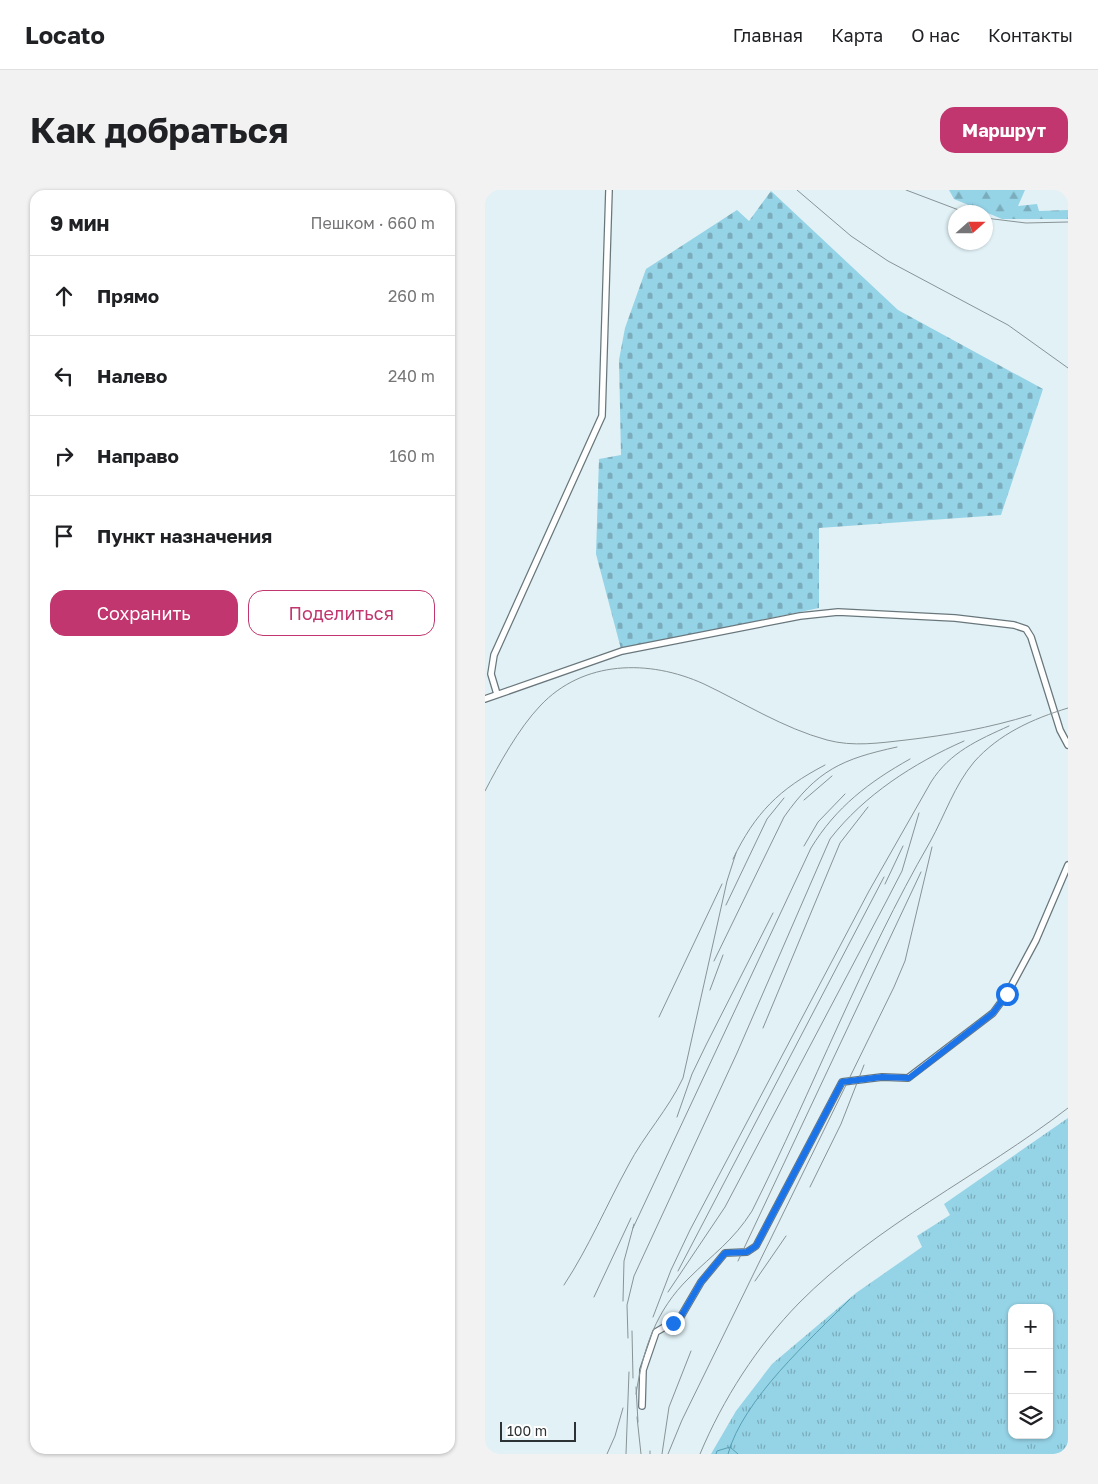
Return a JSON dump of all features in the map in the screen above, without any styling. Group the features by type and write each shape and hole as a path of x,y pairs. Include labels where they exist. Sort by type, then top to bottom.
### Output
{"street":[{"path":"497,694 491,674 494,655 603,416 609,190"},
{"path":"485,699 623,651 800,616 839,612 955,618 1014,625 1026,629 1031,637 1060,730 1068,745"},
{"path":"642,1406 643,1370 656,1332 680,1318 701,1282 725,1253 747,1252 756,1246 842,1082 882,1077 909,1078 993,1013 1007,994 1036,940 1068,866"}],"green space":[{"path":"949,190 1025,190 1018,206 1037,204 1039,211 1068,210 1068,219 1002,219 993,215 993,205 968,205 954,199"},
{"path":"771,191 898,310 1043,389 1001,515 819,528 819,608 621,649 596,554 599,459 621,455 619,360 625,328 646,269 737,210 749,221"},
{"path":"1068,1118 1068,1454 711,1454 736,1411 772,1364 856,1293 922,1247 917,1236 950,1215 944,1204"}],"waterway":[{"path":"728,1454 736,1433 748,1412 763,1392 780,1371 850,1299"},
{"path":"716,1454 717,1451 730,1447 738,1454"}],"railway":[{"path":"797,190 851,236 888,261 1008,325 1068,368"},
{"path":"906,190 948,206"},
{"path":"993,219 1026,223 1068,222"},
{"path":"485,791 517,735 540,706 557,691 576,680 596,672 617,668 661,670 683,676 704,684 795,729 837,742 856,744 876,743 938,736 1031,715"},
{"path":"636,1394 647,1346 668,1303 689,1278 730,1239 752,1211 882,932 967,771 984,752 1005,736 1042,717 1068,708"},
{"path":"653,1317 671,1270 690,1230 869,891 931,782 947,763 965,748 1009,726"},
{"path":"628,1338 627,1305 634,1276 737,1053 830,839 843,823 874,794 927,759 964,741"},
{"path":"714,961 784,817 796,801 820,777 832,769 861,756 897,747"},
{"path":"633,1228 811,848 831,820 867,786 910,759"},
{"path":"733,859 750,828 770,804 794,783 825,765"},
{"path":"804,800 832,776"},
{"path":"804,846 818,822 845,794"},
{"path":"726,905 767,819 784,798"},
{"path":"763,1028 840,843 868,807"},
{"path":"668,1292 725,1207 887,900 902,871 919,813"},
{"path":"885,884 903,846"},
{"path":"668,1454 682,1420 894,987 905,961 932,847"},
{"path":"564,1285 634,1155 683,1078 727,881 736,853"},
{"path":"738,1261 921,872"},
{"path":"678,1271 884,877"},
{"path":"659,1017 722,884"},
{"path":"677,1117 692,1074 773,913"},
{"path":"710,990 723,955"},
{"path":"810,1187 841,1124 864,1065"},
{"path":"700,1454 719,1413 742,1374 769,1337 799,1303 861,1249 1068,1108"},
{"path":"594,1297 631,1218"},
{"path":"623,1301 624,1261 634,1224"},
{"path":"755,1281 786,1236"},
{"path":"632,1331 633,1378"},
{"path":"662,1454 669,1407 691,1351"},
{"path":"626,1454 629,1372"},
{"path":"636,1387 638,1422"},
{"path":"607,1454 615,1436 623,1408"},
{"path":"637,1417 641,1454"}],"route":[{"path":"673,1323 680,1318 701,1282 725,1253 747,1252 756,1246 775,1213 842,1082 882,1077 909,1078 993,1013 1007,994"}]}
